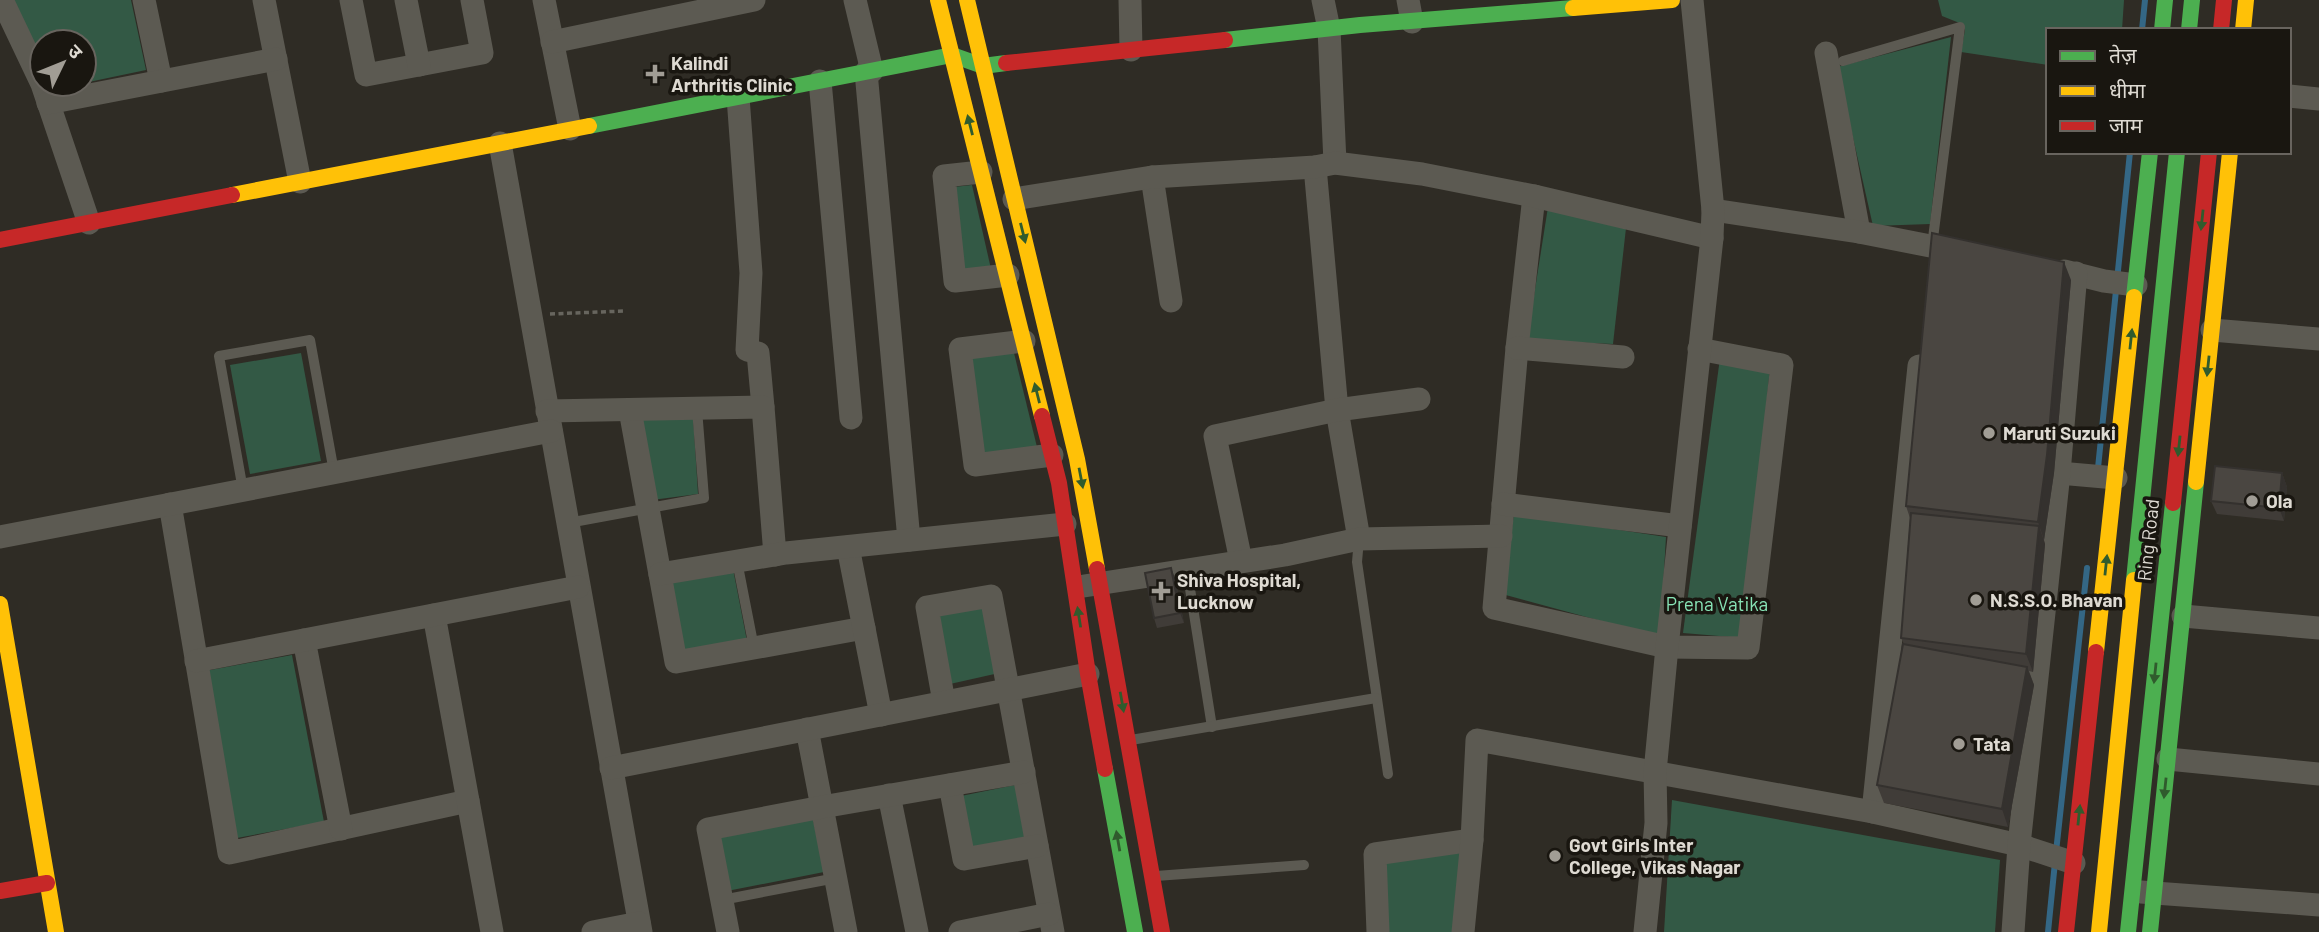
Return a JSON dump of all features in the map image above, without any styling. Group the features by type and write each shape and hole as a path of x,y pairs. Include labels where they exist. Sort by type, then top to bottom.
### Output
{"main road":[{"path":"938,0 1059,483 1088,674 1135,932"},
{"path":"967,0 1077,459 1162,932"},
{"path":"0,240 952,55 983,66 1329,29 1410,11 1663,0"},
{"path":"2162,28 2165,0"},
{"path":"2189,28 2192,0"},
{"path":"2221,28 2224,0"},
{"path":"2243,28 2246,0"},
{"path":"2066,932 2069,861 2109,477 2122,283 2150,154"},
{"name":"Ring Road","path":"2099,932 2177,154"},
{"name":"Ring Road","path":"2128,932 2143,892 2209,154"},
{"path":"2150,932 2143,892 2168,759 2230,154"},
{"path":"2109,477 2144,481"},
{"path":"0,604 56,932"},
{"path":"0,891 47,883"}],"street":[{"path":"2,0 42,84 89,223"},
{"path":"144,0 161,81"},
{"path":"264,0 300,182"},
{"path":"352,0 366,75 482,53 472,0"},
{"path":"405,0 419,65"},
{"path":"544,0 570,129"},
{"path":"552,42 714,4 754,0"},
{"path":"855,0 869,71 909,540"},
{"path":"1130,0 1131,50"},
{"path":"1323,0 1329,29 1325,165 1337,410 1359,539"},
{"path":"1645,932 1656,823 1655,772 1667,647 1712,238 1713,210 1692,0"},
{"path":"1834,57 1860,232"},
{"path":"48,103 276,59"},
{"path":"820,80 851,418"},
{"path":"2291,96 2319,99"},
{"path":"738,97 751,273 747,350 758,353 775,555"},
{"path":"499,143 640,928 593,932"},
{"path":"1014,199 1152,177 1325,165 1422,174 1534,196 1712,238"},
{"path":"981,172 944,176 955,281 1008,275"},
{"path":"1152,177 1171,301"},
{"path":"1534,196 1517,348 1494,608 1667,647 1748,649 1782,365 1699,349"},
{"path":"1713,210 1860,232 1984,256"},
{"path":"1929,274 1932,246"},
{"path":"2037,266 2122,283"},
{"path":"2013,932 2019,845 2066,474 2076,273"},
{"path":"2212,330 2319,339"},
{"path":"1024,341 960,349 975,465 1052,455"},
{"path":"1873,812 1922,343"},
{"path":"1517,348 1623,357"},
{"path":"1241,561 1215,436 1337,410 1419,399"},
{"path":"0,537 334,472 549,421 630,410 763,407"},
{"path":"630,410 676,662 864,628"},
{"path":"2066,474 2109,477"},
{"path":"170,504 229,853 468,801"},
{"path":"1503,504 1680,526"},
{"path":"660,573 775,555 1065,524"},
{"path":"1074,588 1359,539 1501,536"},
{"path":"848,547 881,715"},
{"path":"196,661 578,587"},
{"path":"944,702 927,607 991,596 1051,923 960,932"},
{"path":"434,615 492,932"},
{"path":"2183,615 2319,628"},
{"path":"304,640 341,829"},
{"path":"611,768 1088,674"},
{"path":"807,729 846,932"},
{"path":"1464,932 1477,740 1873,812 2019,845 2069,861"},
{"path":"1101,745 1129,741"},
{"path":"2168,759 2319,774"},
{"path":"728,932 708,829 1024,772"},
{"path":"950,785 964,859 1037,846"},
{"path":"889,795 917,932"},
{"path":"1378,932 1375,854 1472,841"},
{"path":"1125,878 1153,876"},
{"path":"2143,892 2319,905"}],"lane":[{"path":"1834,57 1960,27 1932,246"},
{"path":"243,490 219,356 310,340 334,472"},
{"path":"567,523 704,498 697,409"},
{"path":"1359,539 1357,562 1388,775"},
{"path":"737,561 754,648"},
{"path":"1186,570 1212,727"},
{"path":"1129,741 1376,698"},
{"path":"1153,876 1304,865"},
{"path":"722,900 836,878"}],"path":[{"path":"530,315 624,311"}],"green space":[{"path":"13,0 131,0 146,70 98,80 98,28 28,28 28,31"},
{"path":"1938,0 2124,0 2122,28 2046,28 2046,65 1961,52 1965,30 1962,24 1942,16"},
{"path":"1951,37 1930,224 1873,226 1837,67"},
{"path":"972,185 991,269 964,271 954,187"},
{"path":"1548,207 1626,228 1613,344 1527,340"},
{"path":"301,353 321,461 250,474 230,365"},
{"path":"1014,353 1037,447 982,457 970,357"},
{"name":"Prena Vatika","path":"1720,358 1770,368 1743,638 1683,633"},
{"path":"693,415 698,494 652,500 638,417"},
{"path":"1514,514 1666,537 1660,637 1502,594"},
{"path":"733,569 747,641 683,653 670,581"},
{"path":"984,604 999,673 950,684 936,615"},
{"path":"292,655 324,822 237,838 205,671"},
{"path":"1015,785 1025,840 971,850 961,796"},
{"path":"1672,800 2000,860 1995,932 1664,932"},
{"path":"813,819 824,872 727,891 716,837"},
{"path":"1463,847 1458,932 1388,932 1385,857"}],"building":[{"name":"Maruti Suzuki","path":"1932,233 2064,262 2047,455 2038,522 1906,506"},
{"path":"2215,466 2282,473 2279,508 2211,501"},
{"name":"N.S.S.O. Bhavan","path":"1911,513 2039,526 2026,654 1901,638"},
{"path":"1171,568 1180,613 1154,618 1145,573"},
{"name":"Tata","path":"1903,644 2027,667 2002,809 1877,785"}],"waterway":[{"path":"2142,28 2145,0"},
{"path":"2098,468 2130,154"},
{"path":"2056,852 2087,568"},
{"path":"2048,932 2055,862"}],"traffic: fast":[{"path":"2162,28 2165,0"},
{"path":"2189,28 2192,0"},
{"path":"1225,40 1360,25 1573,8"},
{"path":"589,126 952,55 983,66 1006,63"},
{"path":"2134,297 2150,154"},
{"path":"2134,580 2177,154"},
{"path":"2150,932 2196,482"},
{"path":"2128,932 2173,503"},
{"path":"1105,769 1135,932"}],"traffic: slow":[{"path":"938,0 1042,416"},
{"path":"967,0 1077,459 1097,569"},
{"path":"1573,8 1672,0"},
{"path":"2243,28 2246,0"},
{"path":"232,195 589,126"},
{"path":"2196,482 2230,154"},
{"path":"2096,652 2134,297"},
{"path":"2099,932 2134,580"},
{"path":"0,604 56,932"}],"traffic: jam":[{"path":"2221,28 2224,0"},
{"path":"1006,63 1225,40"},
{"path":"2173,503 2209,154"},
{"path":"0,240 232,195"},
{"path":"1042,416 1059,483 1105,769"},
{"path":"1097,569 1162,932"},
{"path":"2066,932 2096,652"},
{"path":"0,891 47,883"}],"place":[{"name":"Kalindi Arthritis Clinic","path":"655,74"},
{"name":"Maruti Suzuki","path":"1989,433"},
{"name":"Ola","path":"2252,501"},
{"name":"Shiva Hospital, Lucknow","path":"1161,591"},
{"name":"N.S.S.O. Bhavan","path":"1976,600"},
{"name":"Tata","path":"1959,744"},
{"name":"Govt Girls Inter College, Vikas Nagar","path":"1555,856"}]}
